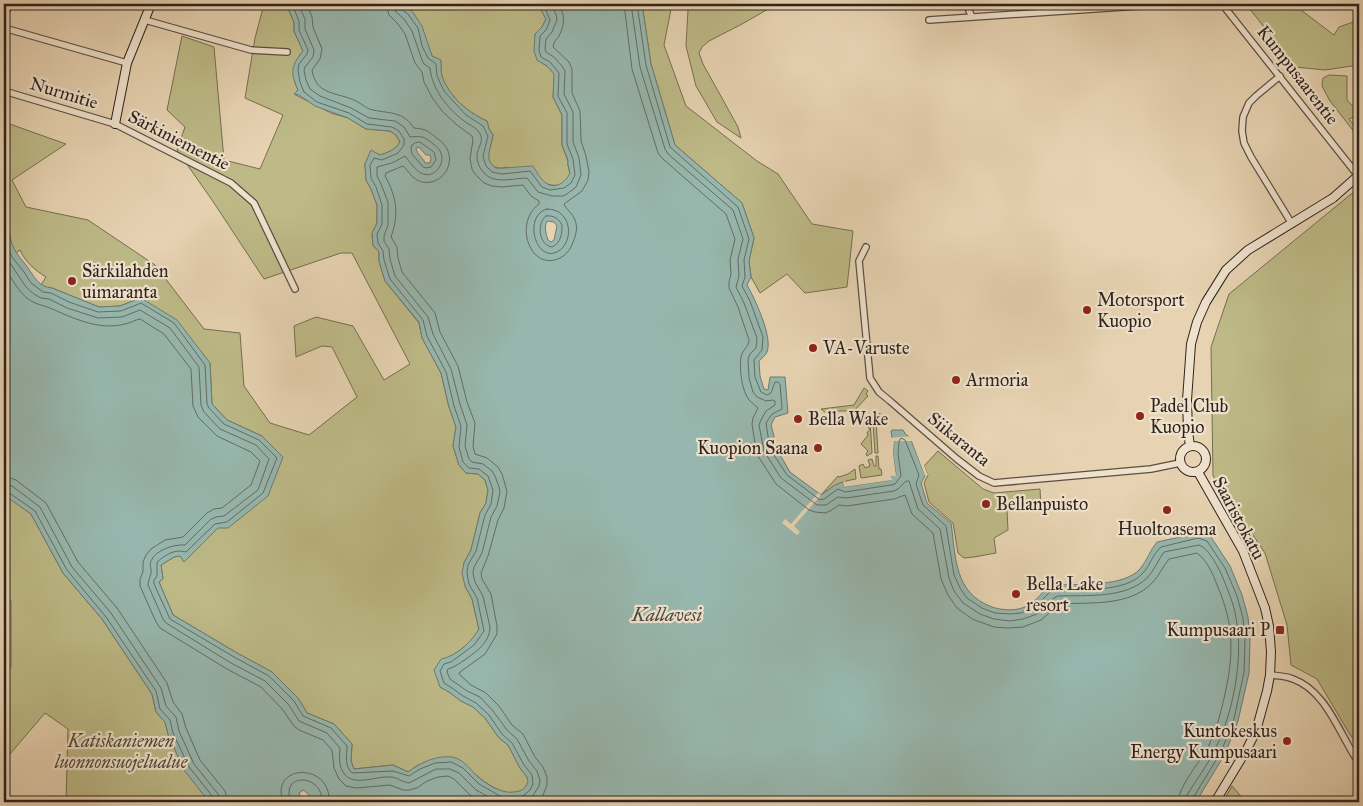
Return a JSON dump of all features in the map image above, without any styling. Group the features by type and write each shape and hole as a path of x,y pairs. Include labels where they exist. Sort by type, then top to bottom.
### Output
{"main road":[{"name":"Särkiniementie","path":"115,124 128,63 151,5"},
{"path":"1190,446 1187,400 1191,344 1197,322 1206,302 1226,270 1248,250 1333,198 1359,176"},
{"path":"1190,446 1198,447 1204,453 1205,463 1198,472 1188,471 1180,463 1181,453 1190,446"},
{"name":"Saaristokatu","path":"1198,472 1243,551 1265,608 1269,626 1271,652 1270,675 1256,731 1215,802"}],"street":[{"path":"4,16 10,4"},
{"path":"142,4 151,5"},
{"path":"966,4 972,17"},
{"path":"929,20 1158,4"},
{"name":"Kumpusaarentie","path":"1222,4 1359,176"},
{"path":"145,20 252,50 287,52"},
{"path":"4,27 128,63"},
{"path":"1280,76 1249,103 1243,117 1242,131 1244,143 1251,157 1292,224"},
{"name":"Nurmitie","path":"4,91 115,124"},
{"name":"Särkiniementie","path":"115,124 231,183 254,203 295,289"},
{"name":"Siikaranta","path":"866,246 859,261 870,378 879,392 979,476 994,482 1151,469 1180,463"},
{"path":"1270,675 1294,679 1315,692 1323,702 1359,763"}],"green space":[{"path":"264,4 286,4 294,22 294,31 303,51 299,56 295,83 298,90 294,94 331,113 348,118 366,129 390,131 396,135 400,142 392,150 380,155 371,151 365,164 366,180 377,205 377,223 372,234 373,245 379,252 379,261 385,281 419,323 422,338 441,373 456,427 453,446 459,465 466,473 478,474 485,480 488,490 486,503 480,513 471,550 464,563 465,586 472,599 479,629 471,642 449,658 440,687 473,707 485,718 499,738 508,745 529,781 522,791 516,793 503,792 484,782 475,774 418,765 408,772 393,765 354,769 351,761 352,744 334,724 307,713 298,698 272,672 173,615 159,582 163,578 161,565 180,555 184,562 218,527 262,436 227,420 212,404 210,363 141,298 120,306 99,307 52,288 46,288 41,285 46,277 31,266 20,250 16,253 11,244 10,236 4,233 4,122 66,144 12,180 26,207 88,220 155,265 204,329 240,333 244,386 270,423 309,435 357,397 332,347 322,346 296,357 294,326 316,317 353,326 384,380 410,364 352,253 341,253 264,279 177,150 185,127 167,110 182,36 214,47 224,160 260,169 283,115 245,98 255,38"},
{"path":"403,4 534,4 541,10 546,19 542,27 535,34 537,60 555,74 553,97 562,115 562,145 568,161 570,174 563,183 560,185 548,184 507,167 494,167 490,163 488,156 493,135 487,121 466,109 449,91 442,77 441,61 432,56"},
{"path":"642,4 672,4 664,45 686,106 757,161 778,174 812,224 853,231 847,287 805,293 787,274 760,293 751,277 749,261 754,238 742,203 675,145 651,64"},
{"path":"693,4 777,4 709,41 702,47 699,53 703,64 738,127 741,138 717,122 696,86 686,46 688,10"},
{"path":"1246,4 1293,4 1334,35 1339,27 1359,20 1359,67 1352,66 1325,70 1295,67"},
{"path":"1329,75 1347,76 1347,100 1359,113 1359,122 1354,117 1349,119 1359,131 1359,138 1330,101 1322,86 1323,78"},
{"path":"1356,190 1359,194 1359,747 1317,679 1291,665 1287,625 1265,553 1213,476 1211,347 1229,294"},
{"path":"864,388 868,391 866,394 868,396 854,411 826,413 821,409 854,405"},
{"path":"880,413 880,417 876,421 878,453 875,453 873,423"},
{"path":"870,419 872,453 867,456 868,451 861,444 870,429 861,422 867,423"},
{"name":"Bellanpuisto","path":"938,451 983,489 994,493 1040,489 1041,507 1007,510 1008,530 994,538 996,553 964,558 958,553 953,523 929,502 924,483 928,475 924,466"},
{"path":"876,456 878,456 879,469 881,469 882,475 861,478 859,466 863,464 865,468 870,466 868,460 872,459 874,466 876,466"},
{"path":"855,469 856,479 838,484 821,495 838,476 848,474"},
{"name":"Katiskaniemen luonnonsuojelualue","path":"4,494 31,514 63,573 102,619 152,694 156,712 165,722 168,734 202,793 211,802 66,802 68,729 45,713 4,761 4,676 11,667 11,601 4,594"},
{"path":"1232,786 1246,802 1223,802"}],"water":[{"name":"Kallavesi","path":"286,4 403,4 412,11 422,26 432,56 441,60 442,76 454,97 466,109 487,121 493,135 489,156 492,164 496,168 533,166 544,182 553,186 563,182 570,173 568,160 562,145 562,115 553,97 554,74 547,66 537,60 534,51 535,34 542,27 546,19 541,10 534,4 642,4 651,64 675,145 742,203 754,238 749,261 751,277 747,285 762,318 768,337 766,353 759,361 760,376 764,389 768,390 770,377 785,377 788,413 775,417 771,425 775,446 790,472 821,495 843,482 844,487 891,480 891,476 896,475 893,453 894,441 891,431 903,430 910,437 925,476 921,483 927,503 951,523 956,561 964,583 970,593 980,601 999,609 1015,610 1025,607 1034,602 1048,587 1112,582 1133,575 1145,563 1157,542 1199,533 1211,537 1230,566 1242,595 1248,617 1250,640 1249,673 1238,721 1225,754 1196,802 308,802 310,801 309,796 303,790 299,793 306,802 211,802 184,770 168,734 165,722 156,712 152,694 102,619 63,573 31,514 4,495 4,233 10,236 17,253 35,278 44,286 99,307 120,306 141,298 177,320 210,363 212,404 227,420 262,436 283,457 268,496 228,528 218,528 184,562 180,556 174,557 161,565 163,579 159,582 173,615 272,672 298,698 307,713 334,724 352,744 351,761 354,769 393,765 408,772 428,760 452,757 463,762 489,785 499,790 519,791 528,782 508,745 499,738 485,718 473,707 440,687 434,670 441,659 453,655 463,648 479,629 472,599 465,586 462,573 464,563 471,550 480,513 486,503 488,490 485,480 478,474 466,473 459,465 453,446 456,427 441,373 422,338 419,322 385,281 379,261 379,252 373,245 372,233 377,223 377,205 366,180 365,164 371,150 380,155 392,150 400,142 396,135 390,131 366,129 348,118 315,106 299,95 294,94 298,90 293,69 303,51 294,31 294,22","holes":["419,147 426,155 430,155 430,163 425,163 416,148","547,221 554,222 557,226 554,240 551,242 548,240 546,233"]}],"pier":[{"path":"912,436 928,475 925,476 912,441 894,441 893,453 896,476 891,476 892,480 844,487 843,482 845,481 846,484 889,478 891,474 894,473 890,454 892,442 889,438"},
{"path":"818,493 821,495 794,526 800,532 797,535 782,523 785,519 791,524"}],"place":[{"name":"Särkilahden uimaranta","path":"72,281"},
{"name":"Motorsport Kuopio","path":"1087,310"},
{"name":"VA-Varuste","path":"813,348"},
{"name":"Armoria","path":"956,380"},
{"name":"Padel Club Kuopio","path":"1140,416"},
{"name":"Bella Wake","path":"798,419"},
{"name":"Kuopion Saana","path":"818,448"},
{"name":"Bellanpuisto","path":"986,504"},
{"name":"Huoltoasema","path":"1167,510"},
{"name":"Bella Lake resort","path":"1016,594"},
{"name":"Kumpusaari P","path":"1280,630"},
{"name":"Kuntokeskus Energy Kumpusaari","path":"1287,741"}]}
